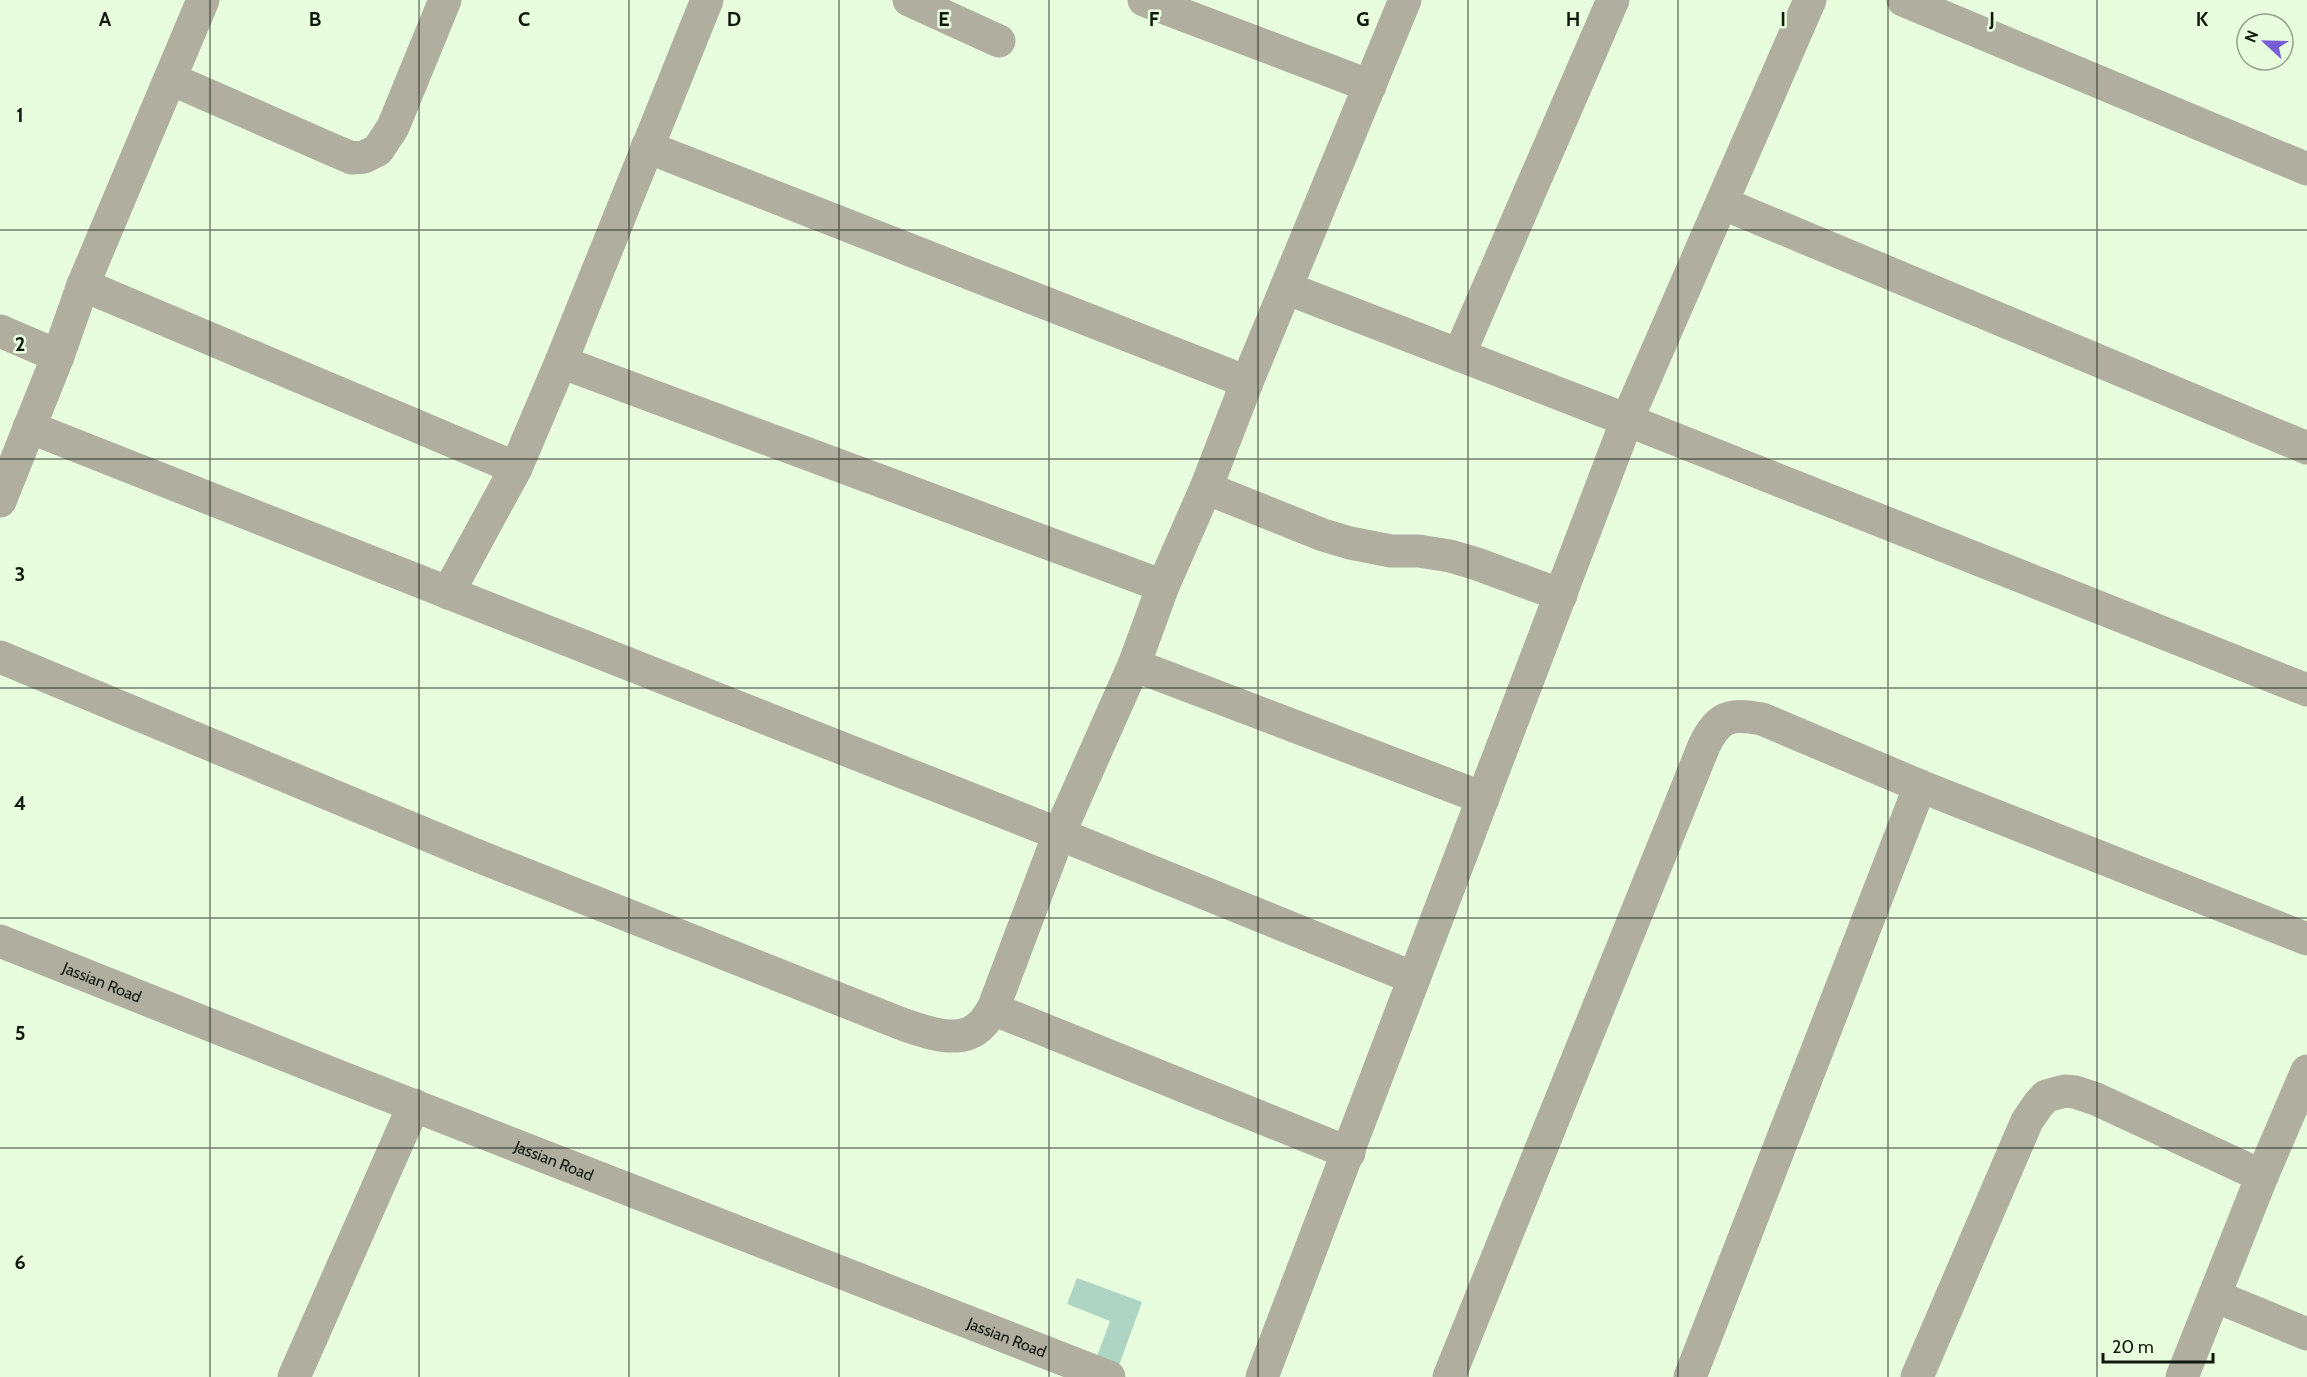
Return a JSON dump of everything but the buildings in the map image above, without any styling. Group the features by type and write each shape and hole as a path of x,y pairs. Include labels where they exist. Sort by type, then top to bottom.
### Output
{"street":[{"path":"0,501 58,356 83,285 203,0"},
{"path":"171,78 352,158 364,157 378,150 393,127 445,0"},
{"path":"448,594 516,468 561,362 706,0"},
{"path":"909,0 999,41"},
{"path":"1144,0 1370,86"},
{"path":"0,657 484,858 902,1024 932,1034 948,1036 965,1034 980,1027 993,1009 1059,834 1134,665 1163,586 1206,488 1247,382 1405,0"},
{"path":"1459,355 1613,0"},
{"path":"1262,1377 1627,420 1810,0"},
{"path":"1903,0 2307,170"},
{"path":"647,147 1247,382"},
{"path":"1722,203 2307,448"},
{"path":"83,285 516,468"},
{"path":"1286,288 1627,420 2307,690"},
{"path":"0,331 58,356"},
{"path":"561,362 1163,586"},
{"path":"29,427 1059,834 1414,978"},
{"path":"1206,488 1332,538 1391,551 1419,551 1450,556 1561,595"},
{"path":"1134,665 1483,798"},
{"path":"1449,1377 1704,746 1716,725 1734,716 1762,719 1920,786 2307,939"},
{"path":"1690,1377 1920,786"},
{"name":"Jassian Road","path":"0,941 1109,1377"},
{"path":"993,1009 1349,1153"},
{"path":"2182,1377 2262,1176 2307,1071"},
{"path":"1917,1377 2027,1121 2046,1096 2066,1091 2096,1099 2262,1176"},
{"path":"294,1377 414,1105"},
{"path":"2215,1296 2307,1334"}]}
